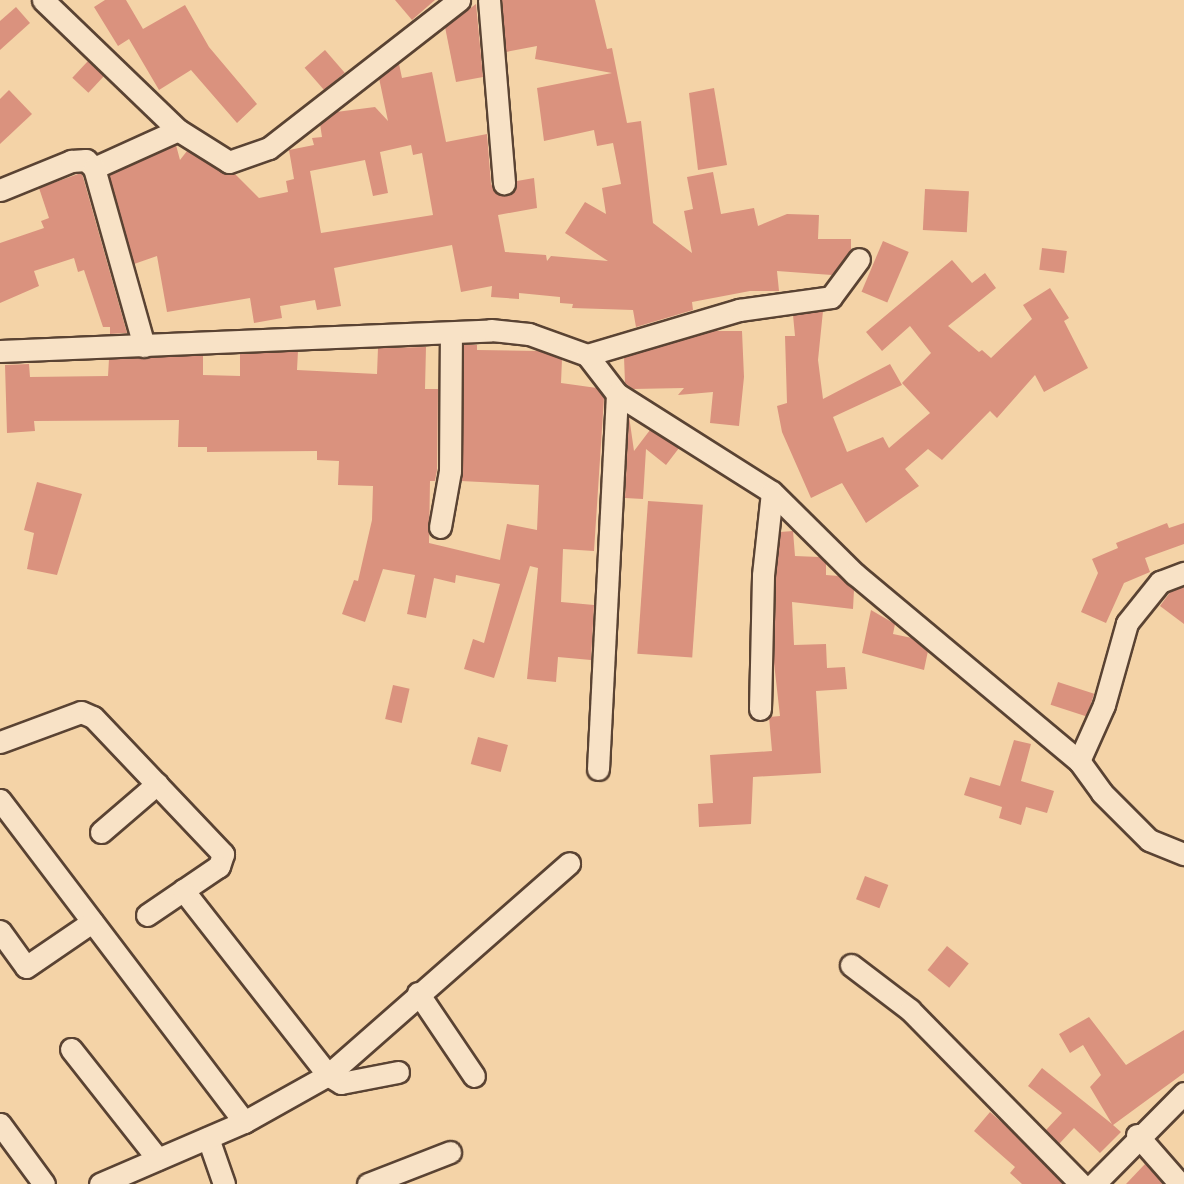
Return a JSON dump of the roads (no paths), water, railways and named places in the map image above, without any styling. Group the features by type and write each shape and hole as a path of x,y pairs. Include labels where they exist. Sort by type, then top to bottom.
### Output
{"street":[{"path":"43,0 178,130 213,156 229,162 248,159 269,148 459,0"},
{"path":"489,0 504,183"},
{"path":"94,168 178,130"},
{"path":"0,190 71,160 86,160 94,168 144,346"},
{"path":"587,355 739,310 831,297 841,290 859,260"},
{"path":"0,351 451,335 491,330 529,334 587,355 617,394 772,492 855,574 1079,761 1102,793 1149,840 1184,854"},
{"path":"440,527 452,439 451,335"},
{"path":"598,769 617,394"},
{"path":"760,709 762,585 772,492"},
{"path":"1079,761 1104,705 1127,622 1160,582 1184,573"},
{"path":"0,742 81,712 93,717 223,854 219,866 147,915"},
{"path":"101,831 157,784"},
{"path":"0,800 244,1122"},
{"path":"100,1184 244,1122 328,1075 418,993 569,863"},
{"path":"183,890 328,1075 341,1083 398,1072"},
{"path":"0,931 26,968 92,922"},
{"path":"851,965 909,1010 1081,1184"},
{"path":"418,993 474,1076"},
{"path":"71,1049 158,1159"},
{"path":"1094,1184 1137,1135 1184,1093"},
{"path":"0,1124 44,1184"},
{"path":"1137,1135 1180,1184"},
{"path":"208,1138 224,1184"},
{"path":"368,1184 450,1152"}]}
